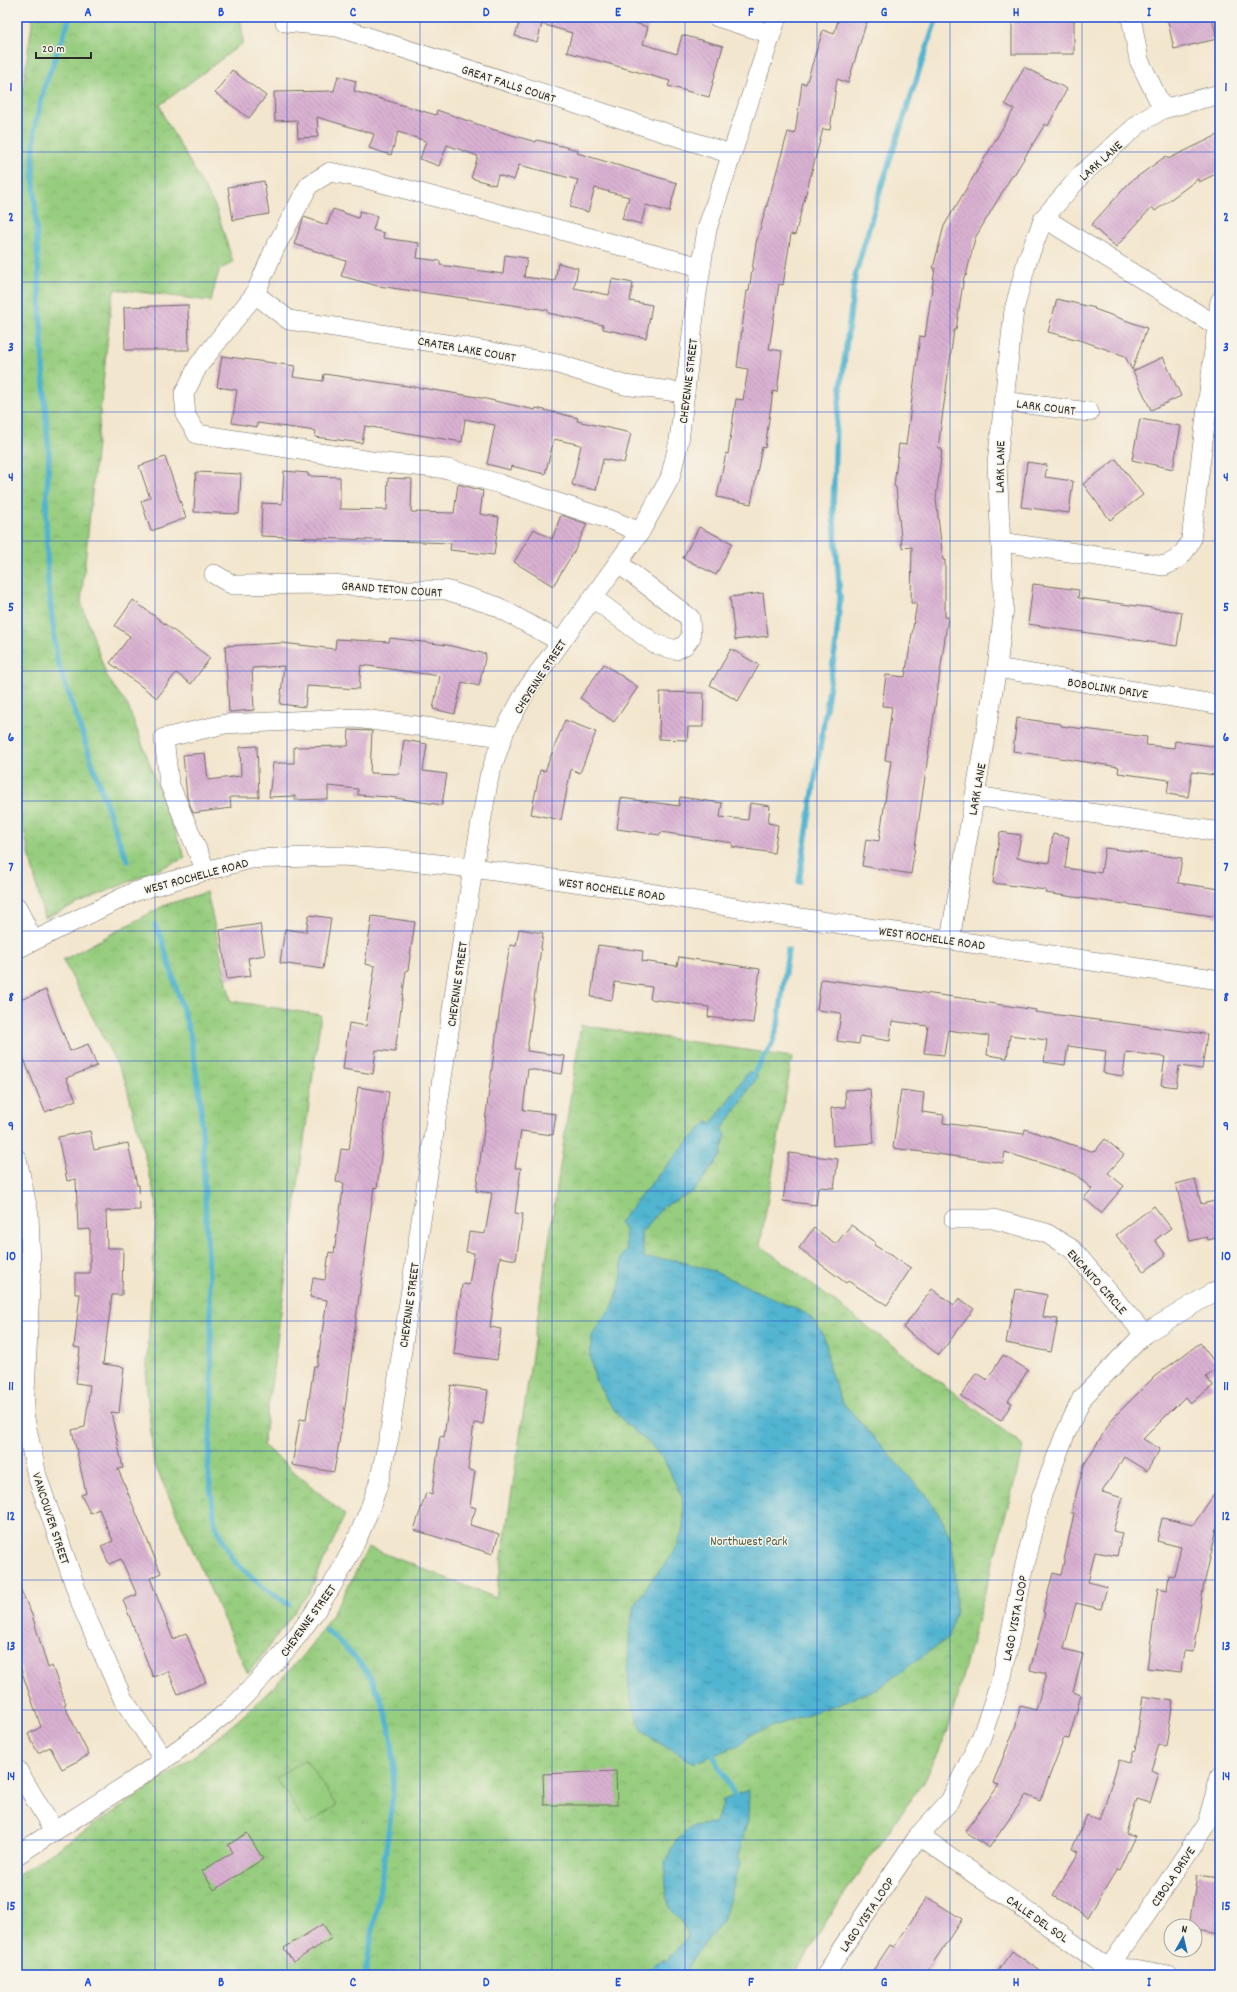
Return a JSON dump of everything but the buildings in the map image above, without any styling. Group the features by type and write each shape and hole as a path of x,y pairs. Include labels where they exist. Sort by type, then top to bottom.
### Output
{"street":[{"path":"717,17 774,26"},
{"path":"1130,17 1139,60 1163,109"},
{"name":"GREAT FALLS COURT","path":"285,22 337,27 731,154"},
{"name":"CHEYENNE STREET","path":"17,1855 164,1760 228,1711 279,1659 337,1579 360,1529 378,1485 389,1438 473,868 489,777 503,736 527,690 640,532 670,478 679,441 701,267 708,229 731,154 774,26"},
{"name":"LARK LANE","path":"950,939 997,668 1004,608 997,464 1014,310 1027,261 1044,218 1082,173 1141,122 1163,109 1220,94"},
{"path":"640,532 611,520 500,484 448,469 384,463 197,434 186,416 184,394 198,366 255,294 275,248 309,185 330,172 367,179 701,267"},
{"path":"1044,218 1217,326"},
{"name":"CRATER LAKE COURT","path":"255,294 289,320 465,347 558,364 624,385 686,393"},
{"path":"1001,542 1164,566 1176,561 1184,554 1191,540 1220,301"},
{"name":"LARK COURT","path":"1003,401 1089,412"},
{"path":"593,598 655,644 676,650 685,645 691,637 690,618 618,563"},
{"name":"GRAND TETON COURT","path":"214,574 233,585 332,584 396,590 446,590 496,606 561,642"},
{"name":"BOBOLINK DRIVE","path":"997,668 1220,705"},
{"path":"206,871 169,783 164,738 225,724 355,718 503,736"},
{"path":"975,796 1220,832"},
{"name":"WEST ROCHELLE ROAD","path":"25,945 134,892 206,871 250,860 341,856 393,859 473,868 639,891 760,912 1220,980"},
{"path":"17,907 25,945"},
{"name":"VANCOUVER STREET","path":"17,1159 29,1215 31,1267 24,1414 37,1476 83,1609 123,1699 164,1760"},
{"name":"ENCANTO CIRCLE","path":"954,1219 993,1219 1046,1233 1072,1249 1144,1334"},
{"name":"LAGO VISTA LOOP","path":"826,1975 840,1951 919,1835 950,1801 981,1738 1002,1677 1023,1573 1042,1495 1064,1437 1082,1398 1144,1334 1212,1293 1220,1291"},
{"path":"17,1769 54,1831"},
{"name":"CIBOLA DRIVE","path":"1106,1971 1157,1899 1207,1823 1220,1777"},
{"name":"CALLE DEL SOL","path":"919,1835 1106,1971"},
{"path":"1106,1971 1135,1969 1168,1975"}],"green space":[{"path":"33,17 241,17 243,43 160,105 165,119 216,208 233,262 219,270 211,301 115,289 111,304 81,602 107,677 128,706 185,858 44,918 18,805 17,787 17,128"},
{"path":"207,892 231,1001 321,1015 263,1445 345,1515 310,1591 248,1674 154,1463 146,1378 157,1204 125,1080 63,960 165,905"},
{"name":"Northwest Park","path":"581,1025 792,1057 760,1245 1024,1446 947,1734 925,1780 840,1900 794,1975 17,1975 17,1875 130,1801 203,1748 238,1720 271,1689 312,1644 346,1590 368,1547 496,1598"},
{"path":"305,1759 337,1805 307,1825 276,1778"}],"water":[{"path":"748,1072 755,1072 757,1078 722,1130 726,1134 720,1157 694,1191 663,1207 641,1233 644,1258 675,1260 713,1271 809,1315 821,1331 826,1342 829,1368 842,1402 928,1498 945,1524 952,1544 955,1566 956,1609 949,1637 880,1687 849,1700 751,1734 740,1745 693,1763 654,1740 644,1732 634,1712 629,1690 628,1658 630,1624 634,1607 650,1582 673,1554 682,1533 684,1515 682,1497 664,1460 649,1443 625,1423 608,1402 595,1379 590,1356 592,1335 603,1318 612,1308 622,1274 621,1258 626,1251 625,1229 619,1223 651,1184 708,1121 712,1123"},
{"path":"749,1790 748,1819 737,1860 741,1861 723,1921 690,1962 684,1975 644,1975 655,1964 663,1959 665,1962 688,1936 682,1922 670,1907 666,1895 666,1863 674,1843 690,1828 699,1825 714,1824 724,1803 721,1801"}],"waterway":[{"path":"70,17 44,88 35,126 33,162 45,405 49,454 46,513 48,583 57,660 119,841 128,861"},
{"path":"799,882 836,644 840,598 833,508 836,427 855,276 881,187 937,17"},
{"path":"155,925 163,943 190,1034 200,1095 211,1319 212,1408 208,1470 215,1524 233,1560 263,1587 289,1604"},
{"path":"751,1078 772,1044 778,1025 788,950"},
{"path":"326,1630 344,1646 366,1670 380,1698 387,1719 391,1740 393,1761 392,1804 384,1865 365,1975"},
{"path":"713,1748 713,1755 735,1796 736,1802"}]}
